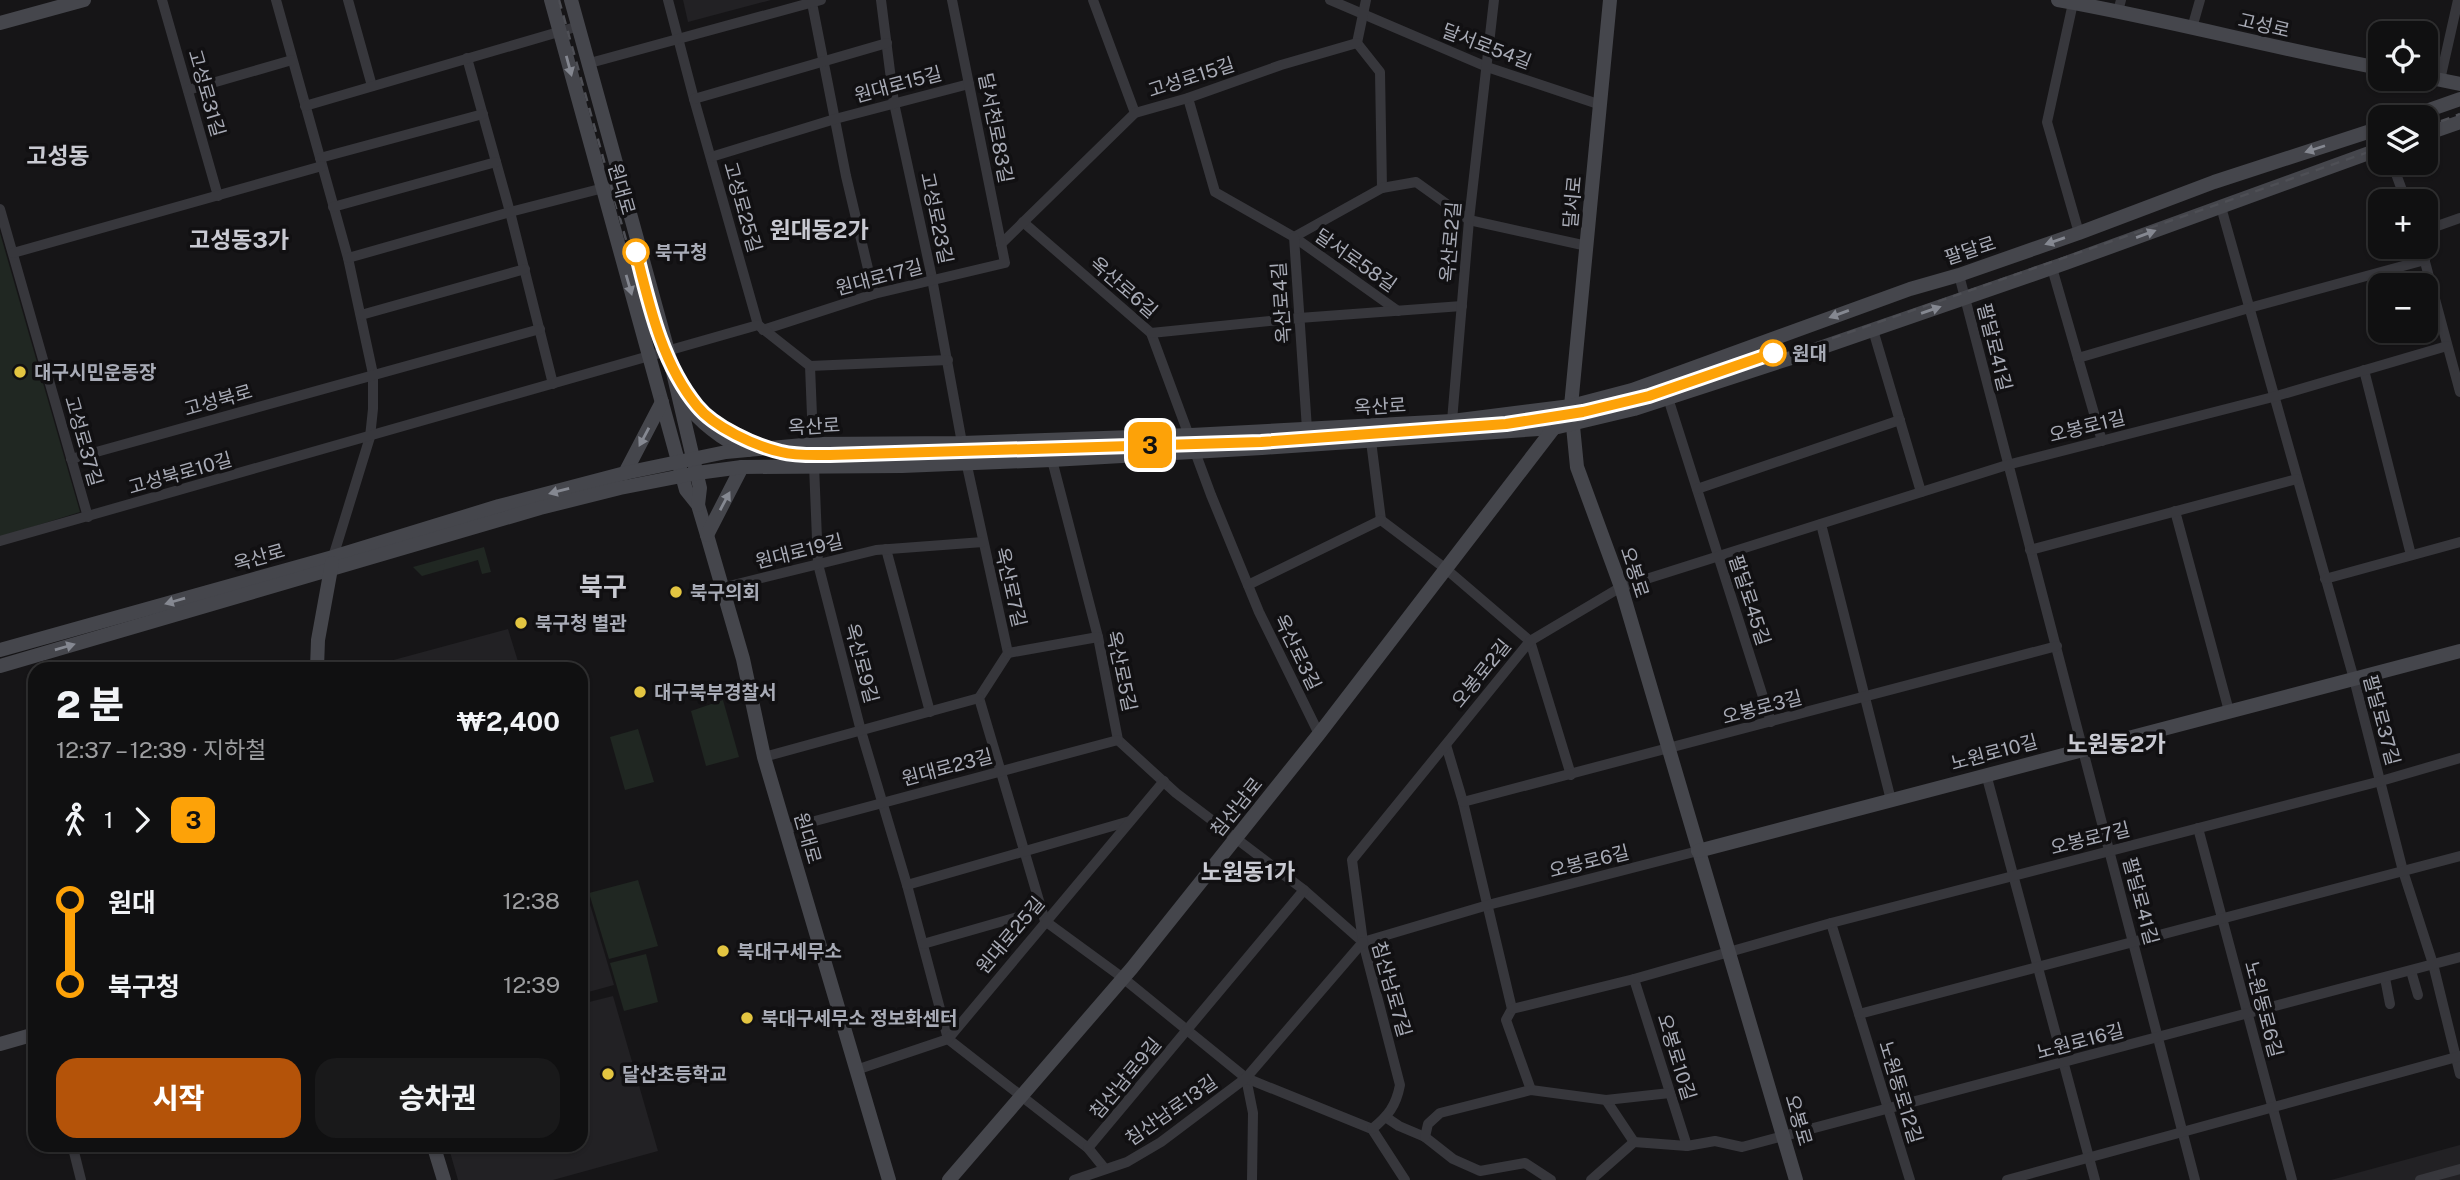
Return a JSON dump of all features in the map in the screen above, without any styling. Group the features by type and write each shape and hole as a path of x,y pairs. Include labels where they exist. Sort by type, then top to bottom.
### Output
{"main road":[{"path":"0,23 84,0"},
{"name":"원대로","path":"551,0 685,490 698,505"},
{"name":"원대로","path":"572,0 679,394 700,488 698,505 743,659 765,757 889,1180"},
{"name":"달서로","path":"1570,407 1610,0"},
{"name":"고성로","path":"2066,1 2120,5 2192,28 2368,66"},
{"path":"2438,80 2460,84"},
{"path":"2438,107 2460,99"},
{"path":"2438,131 2457,125"},
{"name":"팔달로","path":"1570,407 1632,390 1910,289 1959,275 2079,233 2214,182 2368,132"},
{"path":"696,465 814,466 1052,460 1554,428 1634,409 1873,330 2368,153"},
{"path":"679,394 695,415 737,446 750,450"},
{"path":"625,473 662,402"},
{"name":"옥산로","path":"0,650 599,493 682,476 696,465 750,450 814,444 962,443 1307,429 1452,421 1570,407"},
{"name":"오봉로","path":"1570,407 1577,467 1621,587 1796,1180"},
{"name":"침산남로","path":"949,1180 1123,978 1320,734 1570,407"},
{"name":"옥산로","path":"0,666 332,562 499,506 678,460 696,465"},
{"path":"707,535 742,467"},
{"path":"317,662 318,640 332,562"},
{"name":"노원로10길","path":"1698,851 2460,651"},
{"path":"0,1044 28,1036"},
{"path":"435,1152 444,1180"}],"street":[{"name":"고성로31길","path":"162,0 218,195"},
{"path":"276,0 348,258 373,374 373,409 369,438 332,562"},
{"path":"348,0 372,86"},
{"name":"고성로25길","path":"668,0 760,327"},
{"name":"고성로23길","path":"881,0 894,103 948,360 962,443"},
{"name":"달서천로83길","path":"952,0 1005,263"},
{"path":"1093,0 1135,113"},
{"name":"달서로54길","path":"1330,0 1487,67 1601,105"},
{"path":"1366,0 1357,43 1380,72 1382,188"},
{"name":"옥산로2길","path":"1452,421 1469,220 1494,0"},
{"path":"2192,28 2200,0"},
{"path":"2438,63 2458,0"},
{"path":"590,63 816,1 835,119"},
{"path":"2066,1 2047,122 2079,233"},
{"path":"305,106 579,26"},
{"path":"694,99 887,43"},
{"name":"고성로15길","path":"1001,244 1135,113 1188,98 1280,65 1357,43"},
{"path":"467,58 554,384"},
{"path":"188,90 292,61"},
{"name":"원대로15길","path":"711,158 835,119 969,84"},
{"name":"옥산로4길","path":"1188,98 1214,192 1294,237 1307,429"},
{"path":"13,253 218,195 483,114"},
{"name":"원대로15길","path":"835,119 874,294"},
{"path":"333,206 496,162"},
{"path":"1294,237 1382,188 1416,181 1469,220 1587,246"},
{"path":"348,258 623,183"},
{"name":"팔달로37길","path":"2221,207 2354,679 2403,871 2433,964 2458,1056 2460,1074"},
{"name":"고성로37길","path":"0,209 88,517"},
{"path":"2438,226 2460,218"},
{"name":"옥산로6길","path":"1023,222 1151,333 1191,435"},
{"name":"달서로58길","path":"1294,237 1398,311"},
{"path":"2078,358 2249,308 2425,261 2460,392"},
{"name":"원대로17길","path":"760,327 874,294 1005,263"},
{"path":"2052,268 2102,441"},
{"path":"361,315 525,269"},
{"name":"팔달로41길","path":"1959,275 2195,1180"},
{"name":"달서로58길","path":"1151,333 1299,318 1462,306"},
{"path":"369,438 760,327 810,366 948,360"},
{"name":"고성북로","path":"71,459 540,329"},
{"path":"1873,330 1921,492"},
{"name":"오봉로1길","path":"1621,587 2007,465 2273,397 2447,346"},
{"path":"810,366 814,444"},
{"path":"2364,370 2412,555"},
{"name":"팔달로45길","path":"1668,398 1771,722"},
{"path":"1696,489 1900,420"},
{"name":"옥산로3길","path":"1191,435 1211,495 1248,585 1320,734"},
{"name":"고성북로10길","path":"0,541 369,438"},
{"name":"옥산로","path":"1371,441 1381,520"},
{"name":"옥산로7길","path":"962,443 1008,653 979,698"},
{"name":"옥산로9길","path":"814,444 818,564 861,731 907,885 948,1039"},
{"name":"옥산로5길","path":"1052,460 1098,637 1118,740 1235,839"},
{"path":"2030,550 2297,479"},
{"path":"2175,511 2229,711"},
{"path":"1248,585 1381,520 1446,569 1530,641 1571,775"},
{"path":"1821,524 1891,800"},
{"name":"원대로19길","path":"721,588 886,549 983,542"},
{"path":"2325,579 2460,542"},
{"path":"886,549 930,712"},
{"name":"오봉로2길","path":"1363,942 1352,860 1530,641 1621,587"},
{"path":"1008,653 1098,637"},
{"name":"오봉로3길","path":"1669,750 2057,646"},
{"path":"765,757 979,698 1043,915 1123,978"},
{"name":"원대로23길","path":"785,829 1118,740"},
{"path":"1446,745 1463,802 1512,1009 1506,1020 1531,1090"},
{"path":"1463,802 1669,750"},
{"name":"오봉로7길","path":"1729,950 2381,781 2460,758"},
{"path":"1986,774 2095,1180"},
{"name":"원대로25길","path":"948,1039 1043,915 1164,781"},
{"path":"907,885 1130,821"},
{"name":"노원동로6길","path":"2198,828 2292,1180"},
{"name":"침산남로7길","path":"1235,839 1304,890 1363,942 1400,1085 1397,1101 1387,1118"},
{"name":"오봉로6길","path":"1363,942 1488,905 1698,851"},
{"path":"1859,1014 2460,856"},
{"path":"1188,1031 1304,890"},
{"path":"923,944 1043,915"},
{"name":"노원동로12길","path":"1831,923 1910,1180"},
{"name":"침산남로13길","path":"1074,1180 1127,1161 1161,1142 1246,1078 1363,942"},
{"path":"1512,1009 1634,979 1729,950"},
{"name":"노원로16길","path":"1784,1137 2460,957"},
{"path":"2411,971 2418,995"},
{"name":"침산남로9길","path":"1123,978 1246,1078"},
{"path":"2385,978 2390,1004"},
{"name":"오봉로10길","path":"1634,979 1687,1146"},
{"name":"침산남로9길","path":"1088,1149 1188,1031"},
{"path":"856,1070 948,1039 1088,1149 1105,1169"},
{"path":"2007,1180 2458,1056"},
{"path":"1246,1078 1253,1113 1252,1180"},
{"name":"침산남로13길","path":"1246,1078 1371,1129"},
{"path":"1425,1137 1428,1124 1440,1113 1531,1090 1606,1100 1670,1093"},
{"path":"1606,1100 1634,1142"},
{"path":"1405,1180 1371,1129 1387,1118 1425,1137 1453,1159 1480,1171 1525,1163 1550,1180"},
{"path":"1591,1180 1634,1142 1687,1146 1715,1142 1742,1147 1784,1137"},
{"path":"74,1152 81,1180"},
{"path":"2420,1180 2460,1169"}],"shaded area":[{"path":"683,0 771,0 688,22"},
{"name":"대구시민운동장","path":"0,233 80,512 0,537"},
{"path":"484,547 491,572 482,574 478,560 422,576 413,567"},
{"path":"508,629 518,662 386,662"},
{"path":"723,700 739,757 706,766 691,711"},
{"path":"638,729 654,782 625,790 610,737"},
{"path":"638,880 658,946 609,959 589,893"},
{"path":"588,898 614,985 588,992"},
{"path":"646,954 658,1002 624,1011 610,963"},
{"name":"달산초등학교","path":"613,996 658,1151 553,1180 458,1180 450,1152 588,1152 588,1002"},
{"path":"2460,1145 2460,1180 2331,1180"}],"railway":[{"path":"559,0 654,340 669,377 690,406 711,426 751,447 785,457 833,460 981,456 1536,427 1583,420 1640,405 2368,152"},
{"path":"2438,122 2460,114"}],"metro line":[{"name":"3","path":"636,252 643,283 667,356 682,386 698,408 733,433 783,453 830,455 1261,442 1506,424 1583,412 1649,396 1773,353"}],"place":[{"name":"북구청","path":"636,252"},
{"name":"원대","path":"1773,353"},
{"name":"대구시민운동장","path":"20,372"},
{"name":"북구의회","path":"676,592"},
{"name":"북구청 별관","path":"521,623"},
{"name":"대구북부경찰서","path":"640,692"},
{"name":"북대구세무소","path":"723,951"},
{"name":"북대구세무소 정보화센터","path":"747,1018"},
{"name":"달산초등학교","path":"608,1074"}],"district":[{"name":"고성동","path":"58,155"},
{"name":"원대동2가","path":"819,229"},
{"name":"고성동3가","path":"239,239"},
{"name":"북구","path":"603,586"},
{"name":"노원동2가","path":"2116,743"},
{"name":"노원동1가","path":"1248,871"}]}
